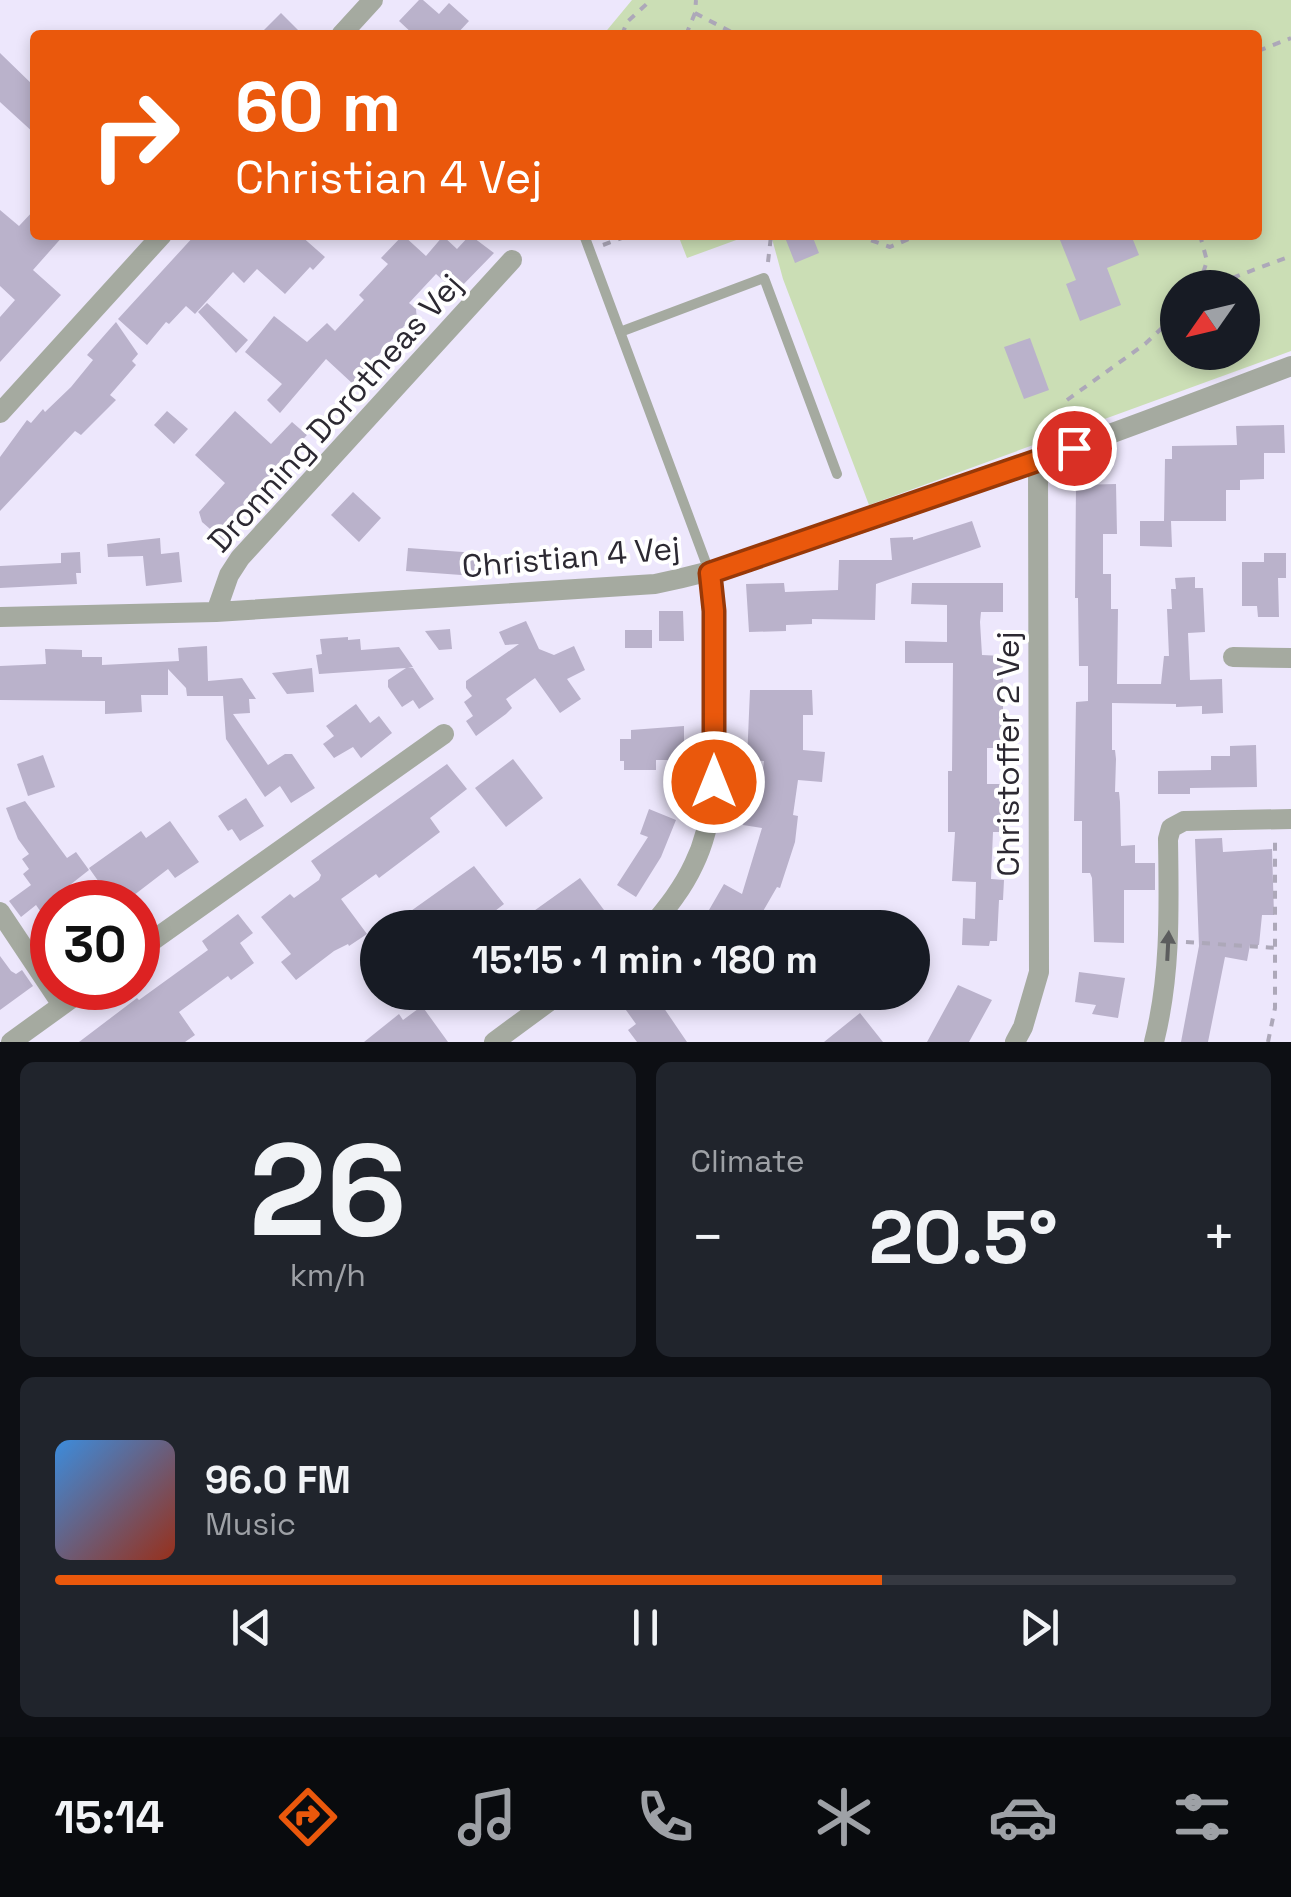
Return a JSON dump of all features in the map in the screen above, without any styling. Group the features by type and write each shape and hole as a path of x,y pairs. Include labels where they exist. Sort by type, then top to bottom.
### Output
{"street":[{"path":"346,30 373,0"},
{"path":"0,413 157,240"},
{"name":"Dronning Dorotheas Vej","path":"216,612 229,574 240,558 512,260"},
{"name":"Christian 4 Vej","path":"0,618 216,612 655,584 710,573 1038,462 1291,366"},
{"name":"Christoffer 2 Vej","path":"1014,1042 1023,1027 1038,972 1038,462"},
{"path":"665,910 689,874 708,823 714,782 714,611 710,573"},
{"path":"1233,657 1291,658"},
{"path":"160,935 444,734"},
{"path":"1154,1042 1163,1006 1169,940 1170,828 1184,821 1282,819"},
{"path":"0,912 30,957"},
{"path":"11,1042 55,1010"},
{"path":"494,1042 538,1010"}],"lane":[{"path":"586,240 710,573"},
{"path":"620,332 764,278 837,474"}],"path":[{"path":"624,30 627,22 651,0"},
{"path":"688,30 696,0"},
{"path":"695,13 728,30"},
{"path":"1262,49 1291,38"},
{"path":"590,250 617,240"},
{"path":"764,278 771,240"},
{"path":"870,240 890,247 906,240"},
{"path":"1201,240 1207,261 1204,270"},
{"path":"1253,270 1291,256"},
{"path":"1067,400 1160,330"},
{"path":"1268,1042 1275,1008 1282,819"},
{"path":"1169,940 1276,948"}],"green space":[{"path":"632,0 1291,0 1291,351 1260,362 1260,270 1160,270 1160,370 1239,370 869,505 783,279 772,240 1262,240 1262,30 607,30"},
{"path":"680,240 736,240 687,258"}],"building":[{"path":"423,0 439,14 449,3 469,21 461,30 409,30 399,21"},
{"path":"281,13 298,30 264,30"},
{"path":"0,53 30,82 30,129 0,102"},
{"path":"0,210 19,226 30,214 30,240 60,240 33,270 61,295 0,362 0,317 15,300 0,286"},
{"path":"190,240 306,240 325,257 285,294 257,269 244,283 233,272 195,314 186,306 147,345 118,319"},
{"path":"398,240 408,240 426,256 440,240 447,240 457,249 465,240 477,240 494,253 456,292 436,274 409,303 416,309 417,321 404,326 353,384 326,359 280,413 267,400 282,384 245,352 274,316 307,342 327,323 335,331 364,300 359,295 388,264 381,258"},
{"path":"786,240 814,240 819,253 795,263"},
{"path":"1060,240 1133,240 1139,255 1107,268 1121,305 1080,321 1066,284 1076,280"},
{"path":"207,303 248,340 236,353 198,312"},
{"path":"116,322 138,354 132,361 136,365 110,395 116,400 81,435 75,431 0,511 0,457 27,420 31,423 71,387 93,360 87,355"},
{"path":"1030,338 1049,390 1024,399 1004,347"},
{"path":"167,411 188,429 174,444 154,425"},
{"path":"235,411 271,444 292,422 307,435 273,472 278,476 224,541 202,522 199,512 225,483 195,455"},
{"path":"1284,425 1285,453 1264,453 1264,479 1240,480 1240,490 1226,490 1226,521 1164,521 1165,459 1172,459 1172,446 1237,445 1236,426"},
{"path":"1116,484 1117,534 1103,534 1103,574 1111,574 1111,609 1118,609 1117,684 1161,684 1164,656 1169,656 1167,609 1172,609 1171,589 1176,589 1175,578 1195,577 1195,588 1203,588 1205,632 1188,633 1190,680 1222,679 1223,713 1202,714 1202,706 1112,703 1121,846 1135,845 1135,863 1155,863 1155,890 1124,890 1124,943 1094,942 1092,878 1090,873 1082,873 1082,821 1074,821 1076,702 1088,701 1088,666 1079,666 1075,598 1076,485"},
{"path":"353,492 381,518 359,542 331,515"},
{"path":"972,521 981,547 876,584 875,620 812,619 812,624 786,625 786,631 749,632 746,584 784,583 785,592 838,590 839,560 892,560 890,538 913,540"},
{"path":"1140,521 1171,521 1172,547 1140,546"},
{"path":"160,538 161,554 179,552 182,582 146,586 143,556 108,557 107,544"},
{"path":"408,548 490,554 489,577 406,571"},
{"path":"80,552 77,584 0,588 0,566 61,563 61,553"},
{"path":"1264,553 1286,553 1286,578 1278,578 1279,617 1258,617 1257,606 1242,606 1242,562 1264,562"},
{"path":"912,583 1003,583 1003,612 981,612 980,622 982,655 1003,656 1003,748 987,748 987,784 1004,784 1004,832 993,832 991,879 1004,880 997,941 990,941 989,946 962,945 963,918 975,919 976,882 952,881 955,832 948,832 948,771 952,771 953,663 905,663 905,641 947,642 947,605 911,604"},
{"path":"659,611 683,611 684,641 659,641"},
{"path":"526,621 539,649 554,655 574,646 585,670 567,679 581,699 560,713 535,678 506,699 512,708 476,736 466,721 473,716 464,702 472,696 466,681 519,644 505,645 499,632"},
{"path":"450,629 452,649 439,650 425,631"},
{"path":"625,630 652,630 652,648 625,648"},
{"path":"320,639 360,639 361,650 399,647 413,667 408,668 413,668 434,699 419,709 413,700 402,707 388,687 388,680 406,668 319,674 316,655 322,654"},
{"path":"207,646 208,681 242,678 256,699 249,699 250,713 233,714 268,765 292,754 315,788 291,803 280,786 265,797 226,739 223,696 187,696 186,688 168,669 168,695 141,695 142,712 105,714 105,701 0,700 0,666 46,664 45,649 82,650 82,657 102,657 102,665 179,661 178,648"},
{"path":"312,668 314,692 287,694 272,673"},
{"path":"750,690 812,690 813,715 803,715 803,750 825,752 822,782 798,780 793,815 798,816 795,842 780,888 777,887 764,910 709,910 724,884 742,894 762,828 743,825 747,796 760,797 764,761 747,760"},
{"path":"356,704 370,723 379,716 392,733 361,758 353,747 334,758 323,744 334,736 326,726"},
{"path":"684,726 684,760 656,760 656,770 624,770 620,739 631,739 631,730"},
{"path":"1256,745 1257,787 1190,788 1190,794 1158,794 1158,771 1211,770 1211,756 1230,756 1230,746"},
{"path":"43,755 55,787 28,796 17,764"},
{"path":"513,759 543,798 506,827 475,788"},
{"path":"447,764 467,789 430,818 440,832 379,878 376,874 341,899 360,925 360,939 334,951 296,980 281,962 291,954 261,917 290,894 294,898 319,880 321,875 311,861"},
{"path":"246,798 264,826 240,841 218,816"},
{"path":"25,801 67,858 76,852 89,870 76,880 30,880 30,884 23,874 29,869 22,859 29,854 18,839 6,808"},
{"path":"649,809 676,820 661,857 636,897 617,885 648,837 640,834"},
{"path":"170,821 199,862 175,878 168,869 154,880 97,880 89,868 141,831 146,838"},
{"path":"1222,838 1223,852 1272,849 1274,915 1262,915 1259,945 1250,945 1247,961 1225,957 1208,1042 1181,1042 1199,946 1195,839"},
{"path":"474,866 504,904 496,910 412,910"},
{"path":"580,878 604,910 535,910"},
{"path":"30,886 30,910 21,917 9,901"},
{"path":"238,914 253,933 240,943 254,963 231,980 228,976 179,1012 195,1035 185,1042 79,1042 121,1010 160,1010 160,985 208,950 202,941"},
{"path":"0,956 11,971 16,974 22,970 30,988 0,1010"},
{"path":"1079,972 1125,978 1118,1018 1092,1014 1096,1005 1075,1002"},
{"path":"958,985 992,1000 969,1042 927,1042"},
{"path":"417,1010 425,1010 448,1042 364,1042 399,1014 403,1020"},
{"path":"626,1010 665,1010 687,1042 637,1042 628,1030 636,1024"},
{"path":"860,1013 883,1042 824,1042"}],"route":[{"path":"714,782 714,611 710,573 1074,448"}]}
